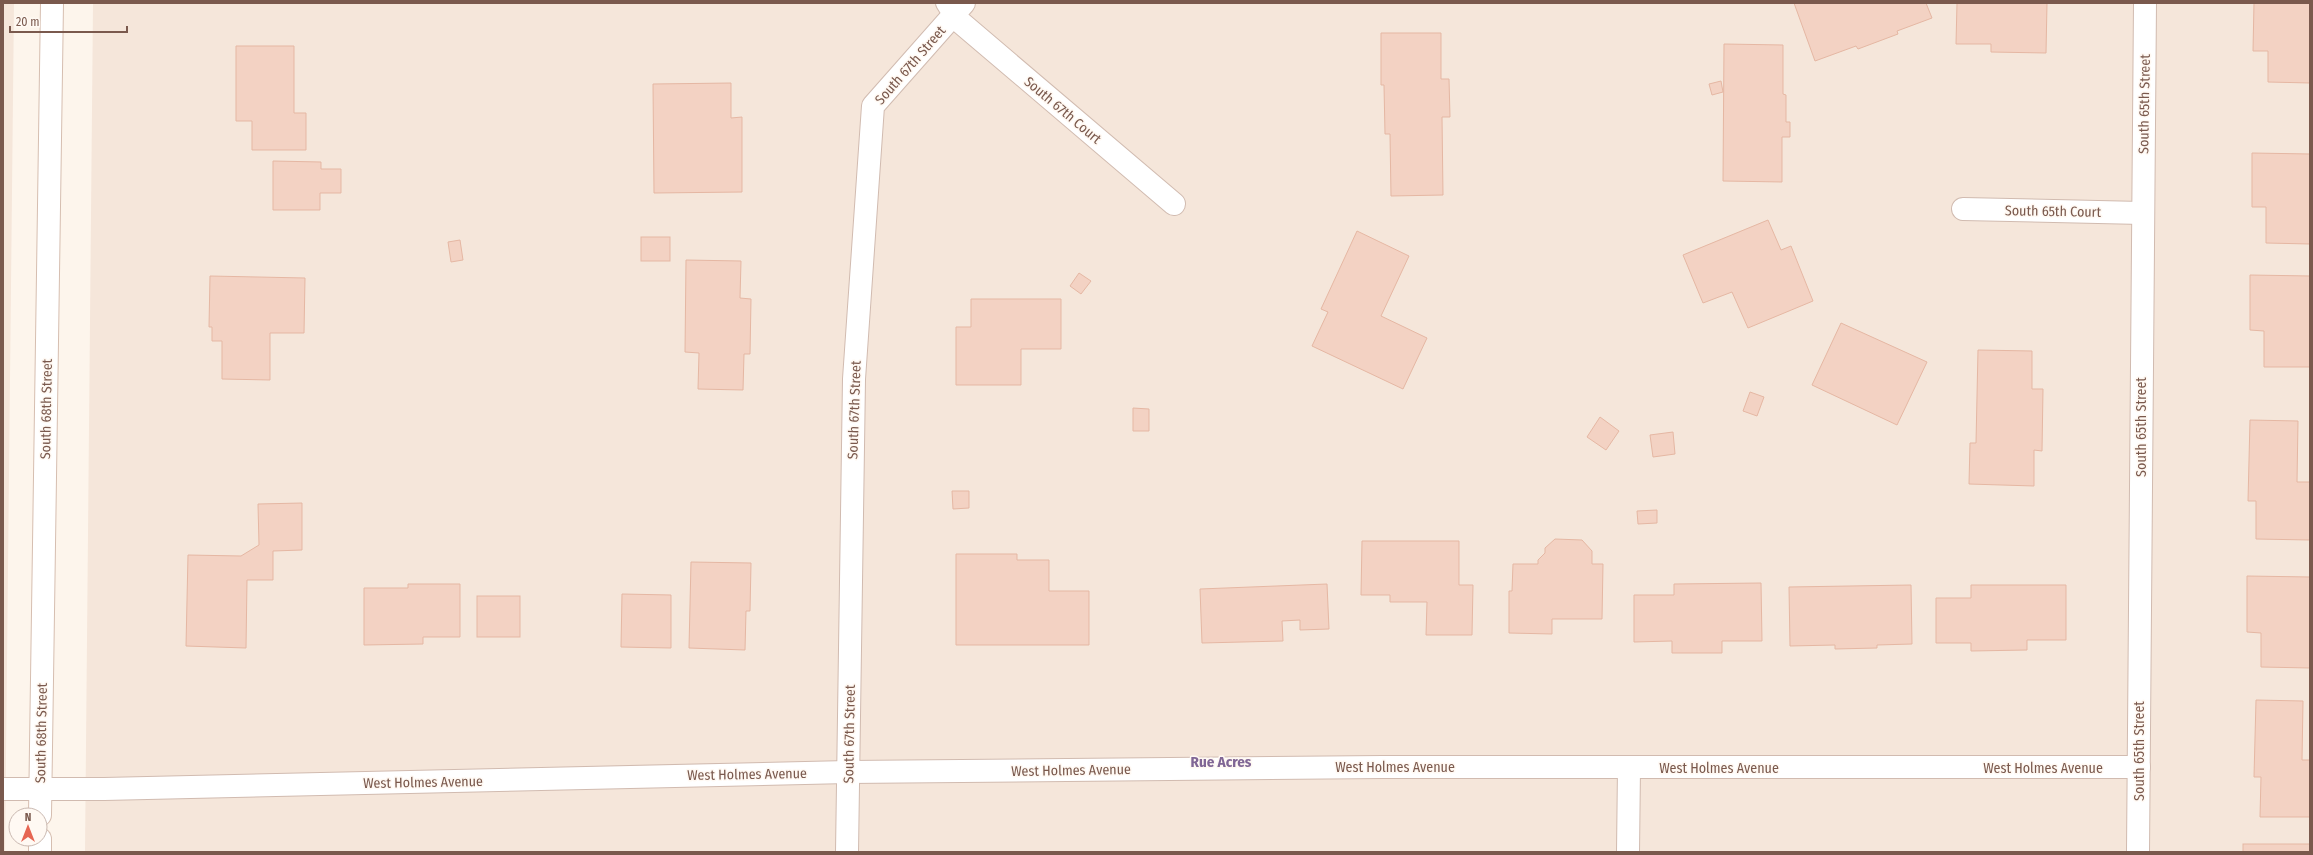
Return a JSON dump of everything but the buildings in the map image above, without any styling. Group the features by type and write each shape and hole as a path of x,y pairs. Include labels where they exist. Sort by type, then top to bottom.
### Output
{"street":[{"name":"South 68th Street","path":"40,807 52,3"},
{"name":"South 65th Street","path":"2138,852 2142,213 2145,3"},
{"name":"South 67th Court","path":"954,7 1174,204"},
{"name":"South 67th Street","path":"848,852 854,379 873,106 954,7"},
{"name":"South 65th Court","path":"1963,209 2142,213"},
{"name":"West Holmes Avenue","path":"3,789 104,789 848,772 1376,767 2139,767"},
{"path":"1628,852 1629,768"}],"shaded area":[{"path":"3,3 14,3 5,852 3,852"},
{"path":"93,3 2310,3 2310,852 85,852"}],"district":[{"name":"Rue Acres","path":"1221,762"}]}
